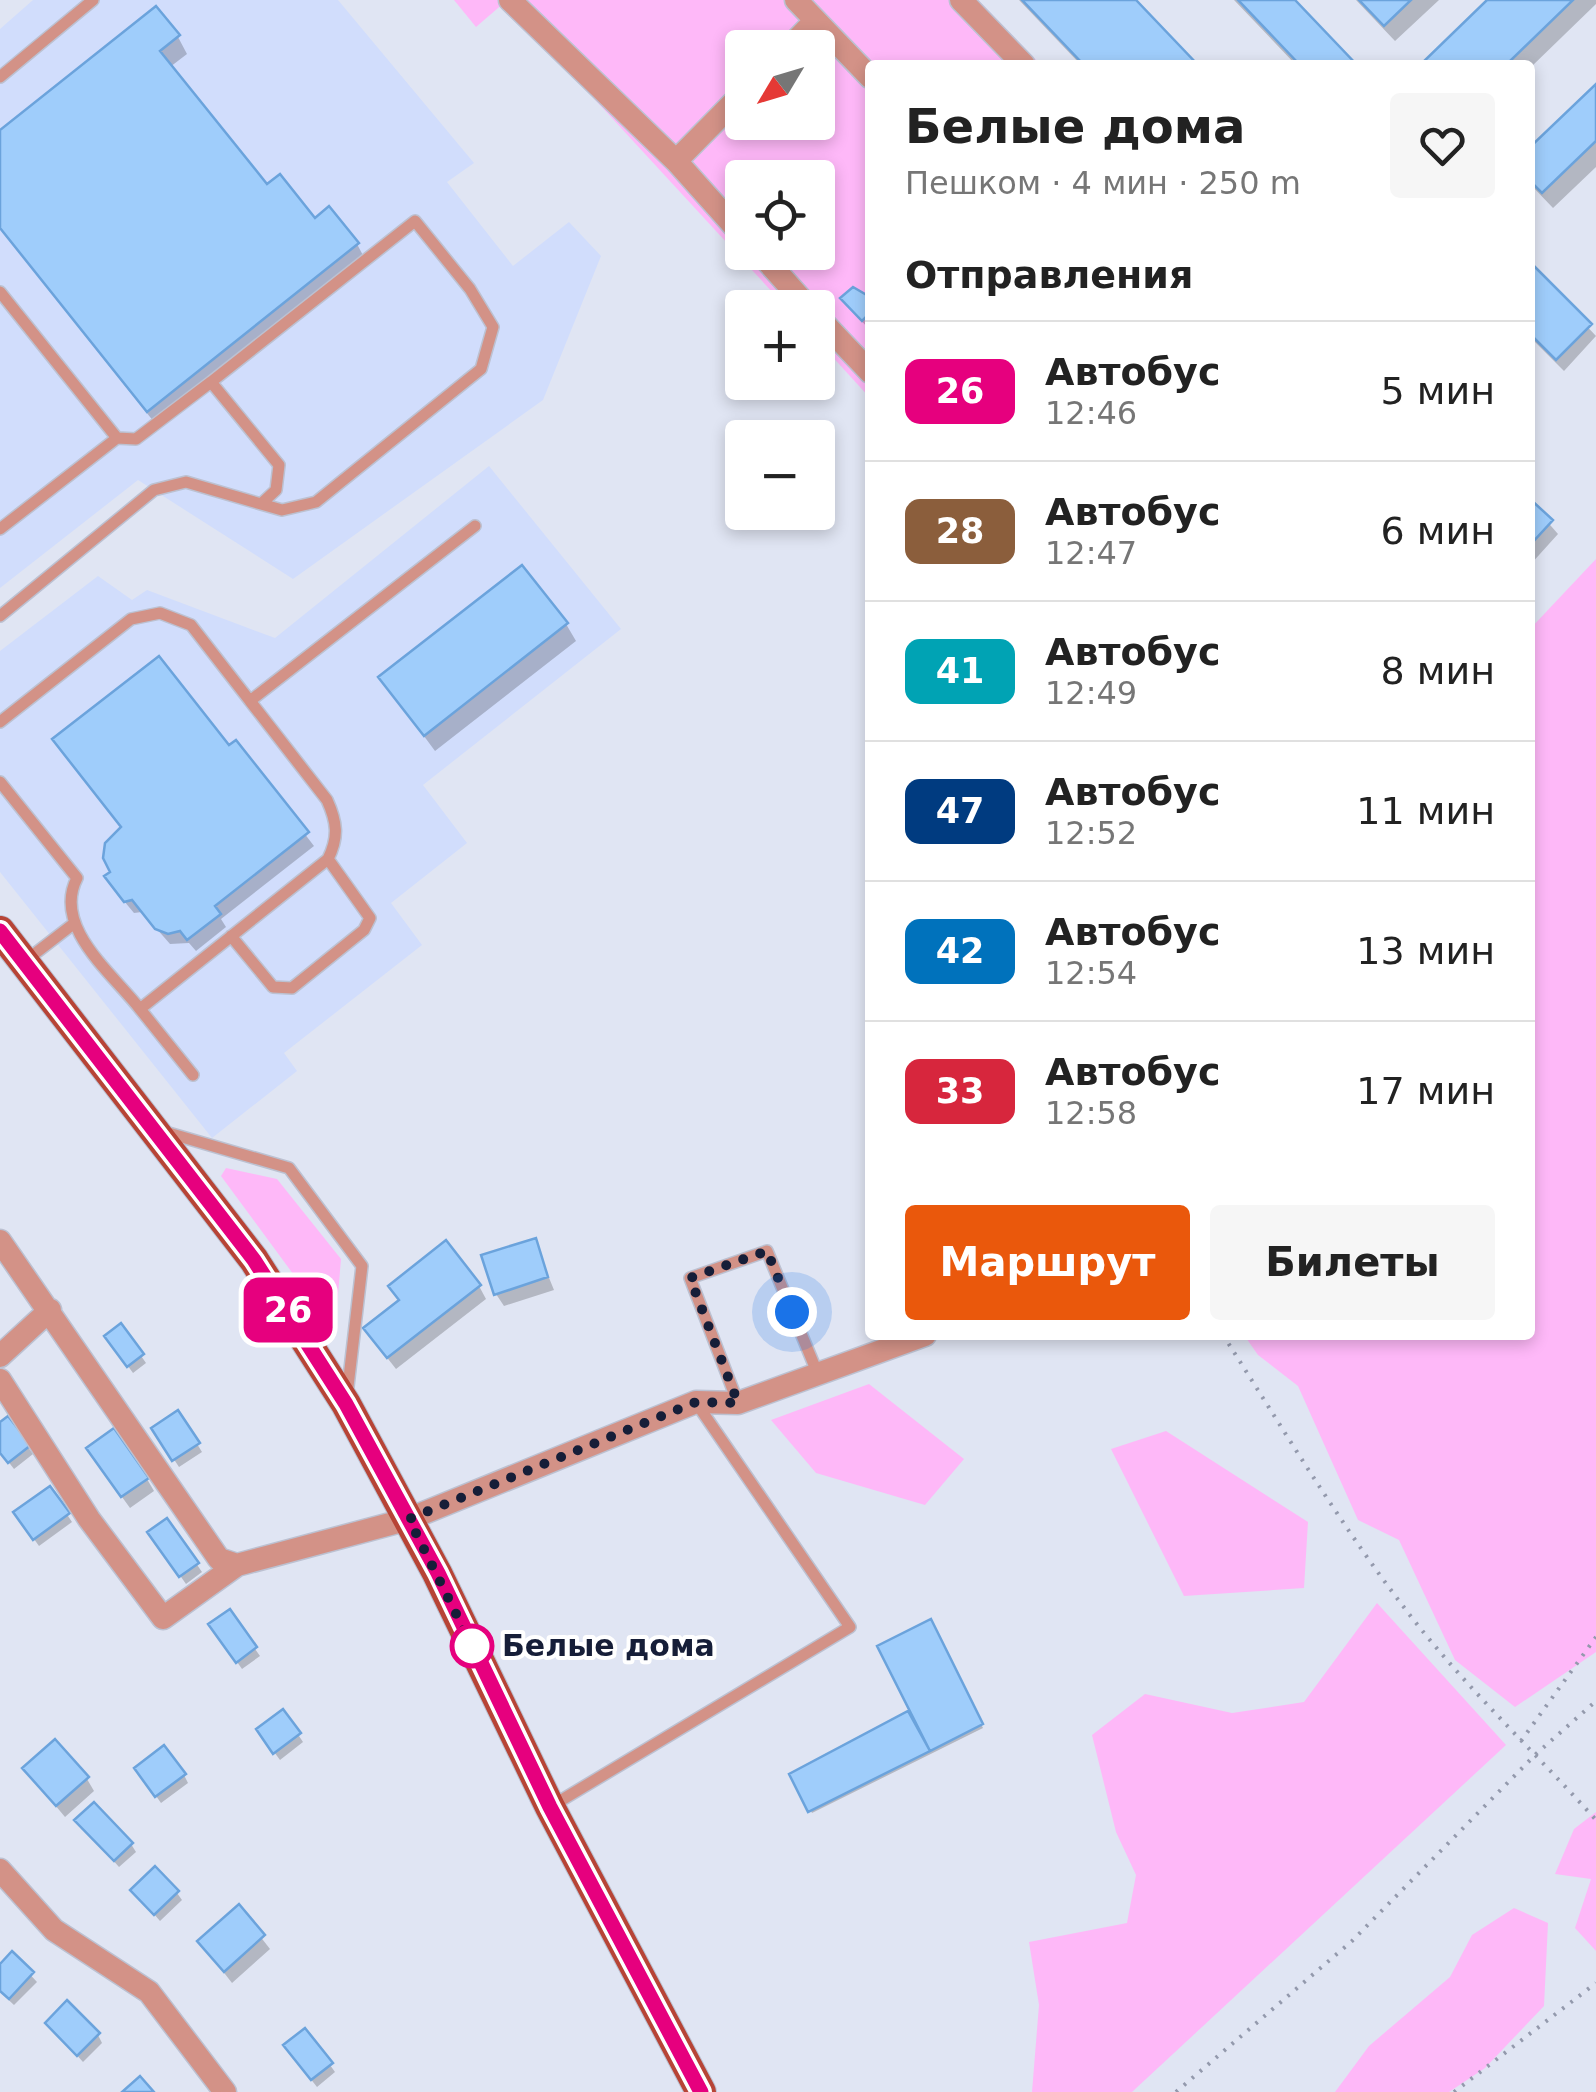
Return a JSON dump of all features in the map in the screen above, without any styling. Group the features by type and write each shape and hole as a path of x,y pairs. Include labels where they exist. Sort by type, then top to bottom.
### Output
{"main road":[{"path":"0,931 254,1260 346,1404 409,1519 550,1807 701,2092"}],"street":[{"path":"510,0 676,161 725,215"},
{"path":"796,0 865,73"},
{"path":"962,0 1019,60"},
{"path":"806,30 815,21"},
{"path":"676,161 725,111"},
{"path":"775,270 793,290"},
{"path":"835,334 865,367"},
{"path":"0,1241 219,1559 237,1565"},
{"path":"0,1356 50,1310"},
{"path":"0,1380 89,1519 164,1618 237,1565 409,1519 696,1402 738,1403 910,1340"},
{"path":"0,1870 54,1930 149,1992 225,2092"}],"lane":[{"path":"0,77 93,0"},
{"path":"0,530 118,438 136,439 415,221 493,327 482,369 316,502 282,510 186,482 154,490 0,616"},
{"path":"2,299 118,438"},
{"path":"211,382 279,464 276,490 260,504"},
{"path":"250,702 475,526"},
{"path":"0,722 131,620 144,615 176,617 191,625 326,800 337,834 328,859 140,1009"},
{"path":"0,782 77,878 69,899 72,925 194,1075"},
{"path":"231,936 278,990 292,988 364,930 370,918 328,859"},
{"path":"24,962 72,925"},
{"path":"152,1128 289,1168 362,1266 346,1404"},
{"path":"738,1403 690,1278 767,1251 817,1372"},
{"path":"550,1807 850,1627 696,1402"}],"path":[{"path":"1226,1340 1406,1610 1521,1742 1596,1820"},
{"path":"1521,1742 1596,1636"},
{"path":"1176,2092 1352,1941 1536,1754 1596,1701"},
{"path":"1454,2092 1596,1984"}],"shaded area":[{"path":"33,0 338,0 474,163 447,182 513,266 569,222 601,256 543,400 293,579 138,480 0,588 0,29"},
{"path":"454,0 978,0 1036,60 865,60 865,393 835,360 835,290 770,290 752,270 835,270 835,160 725,160 725,241 505,2 476,27"},
{"path":"489,466 621,629 423,785 467,843 391,903 422,945 284,1053 297,1071 212,1138 0,872 0,651 98,576 132,600 147,590 275,638"},
{"path":"1596,559 1596,1652 1515,1707 1455,1660 1399,1540 1358,1520 1298,1386 1258,1355 1248,1340 1535,1340 1535,624"},
{"path":"226,1168 277,1179 341,1259 336,1319 330,1321 324,1316 221,1176"},
{"path":"869,1384 964,1459 925,1505 816,1473 771,1420"},
{"path":"1166,1431 1308,1522 1304,1588 1184,1596 1111,1449"},
{"path":"1377,1603 1506,1745 1132,2092 1032,2092 1039,2005 1029,1942 1127,1923 1136,1875 1116,1832 1092,1735 1145,1694 1232,1713 1304,1702"},
{"path":"1596,1812 1596,1951 1575,1928 1591,1879 1555,1874 1574,1829"},
{"path":"1514,1908 1548,1923 1544,2006 1485,2068 1449,2092 1335,2092 1369,2046 1450,1977 1472,1935"}],"building":[{"path":"1022,0 1136,0 1193,60 1079,60"},
{"path":"1238,0 1295,0 1352,60 1295,60"},
{"path":"1359,0 1411,0 1384,26"},
{"path":"1487,0 1573,0 1511,60 1425,60"},
{"path":"156,6 180,35 160,51 267,184 280,174 315,218 329,206 359,243 147,412 0,228 0,130"},
{"path":"1596,84 1596,141 1542,193 1535,186 1535,142"},
{"path":"1535,267 1592,324 1556,360 1535,339"},
{"path":"853,287 865,294 865,318 862,321 840,298"},
{"path":"1535,504 1553,520 1535,540"},
{"path":"522,565 568,623 424,736 378,677"},
{"path":"159,656 229,745 236,740 309,832 215,906 221,914 187,940 180,931 168,934 155,929 132,900 124,902 104,876 110,872 103,858 105,843 121,827 52,739"},
{"path":"536,1238 548,1277 494,1295 481,1255"},
{"path":"446,1240 481,1285 387,1358 363,1328 399,1300 388,1286"},
{"path":"121,1323 144,1354 127,1367 104,1336"},
{"path":"178,1410 200,1443 172,1461 151,1428"},
{"path":"8,1416 31,1445 8,1463 0,1453 0,1422"},
{"path":"114,1428 149,1478 121,1497 86,1448"},
{"path":"50,1486 70,1513 33,1540 13,1512"},
{"path":"167,1518 199,1563 179,1577 147,1532"},
{"path":"230,1609 257,1647 236,1663 208,1624"},
{"path":"931,1619 983,1724 930,1751 877,1646"},
{"path":"283,1709 301,1733 273,1754 256,1729"},
{"path":"908,1711 930,1751 808,1812 789,1774"},
{"path":"55,1739 89,1777 56,1806 22,1768"},
{"path":"164,1745 186,1774 155,1797 134,1768"},
{"path":"94,1802 133,1843 114,1861 74,1820"},
{"path":"155,1866 179,1891 154,1915 130,1890"},
{"path":"239,1904 265,1935 224,1972 197,1941"},
{"path":"12,1951 34,1972 9,1999 0,1991 0,1964"},
{"path":"67,2000 100,2033 77,2056 45,2023"},
{"path":"305,2028 333,2063 311,2080 283,2045"},
{"path":"140,2076 154,2092 122,2092"}],"bus line":[{"name":"26","path":"0,931 254,1260 346,1404 438,1573 550,1807 701,2092"}],"place":[{"name":"Белые дома","path":"472,1646"}],"route":[{"path":"472,1646 409,1519 696,1402 738,1403 690,1278 767,1251 792,1312"}]}
